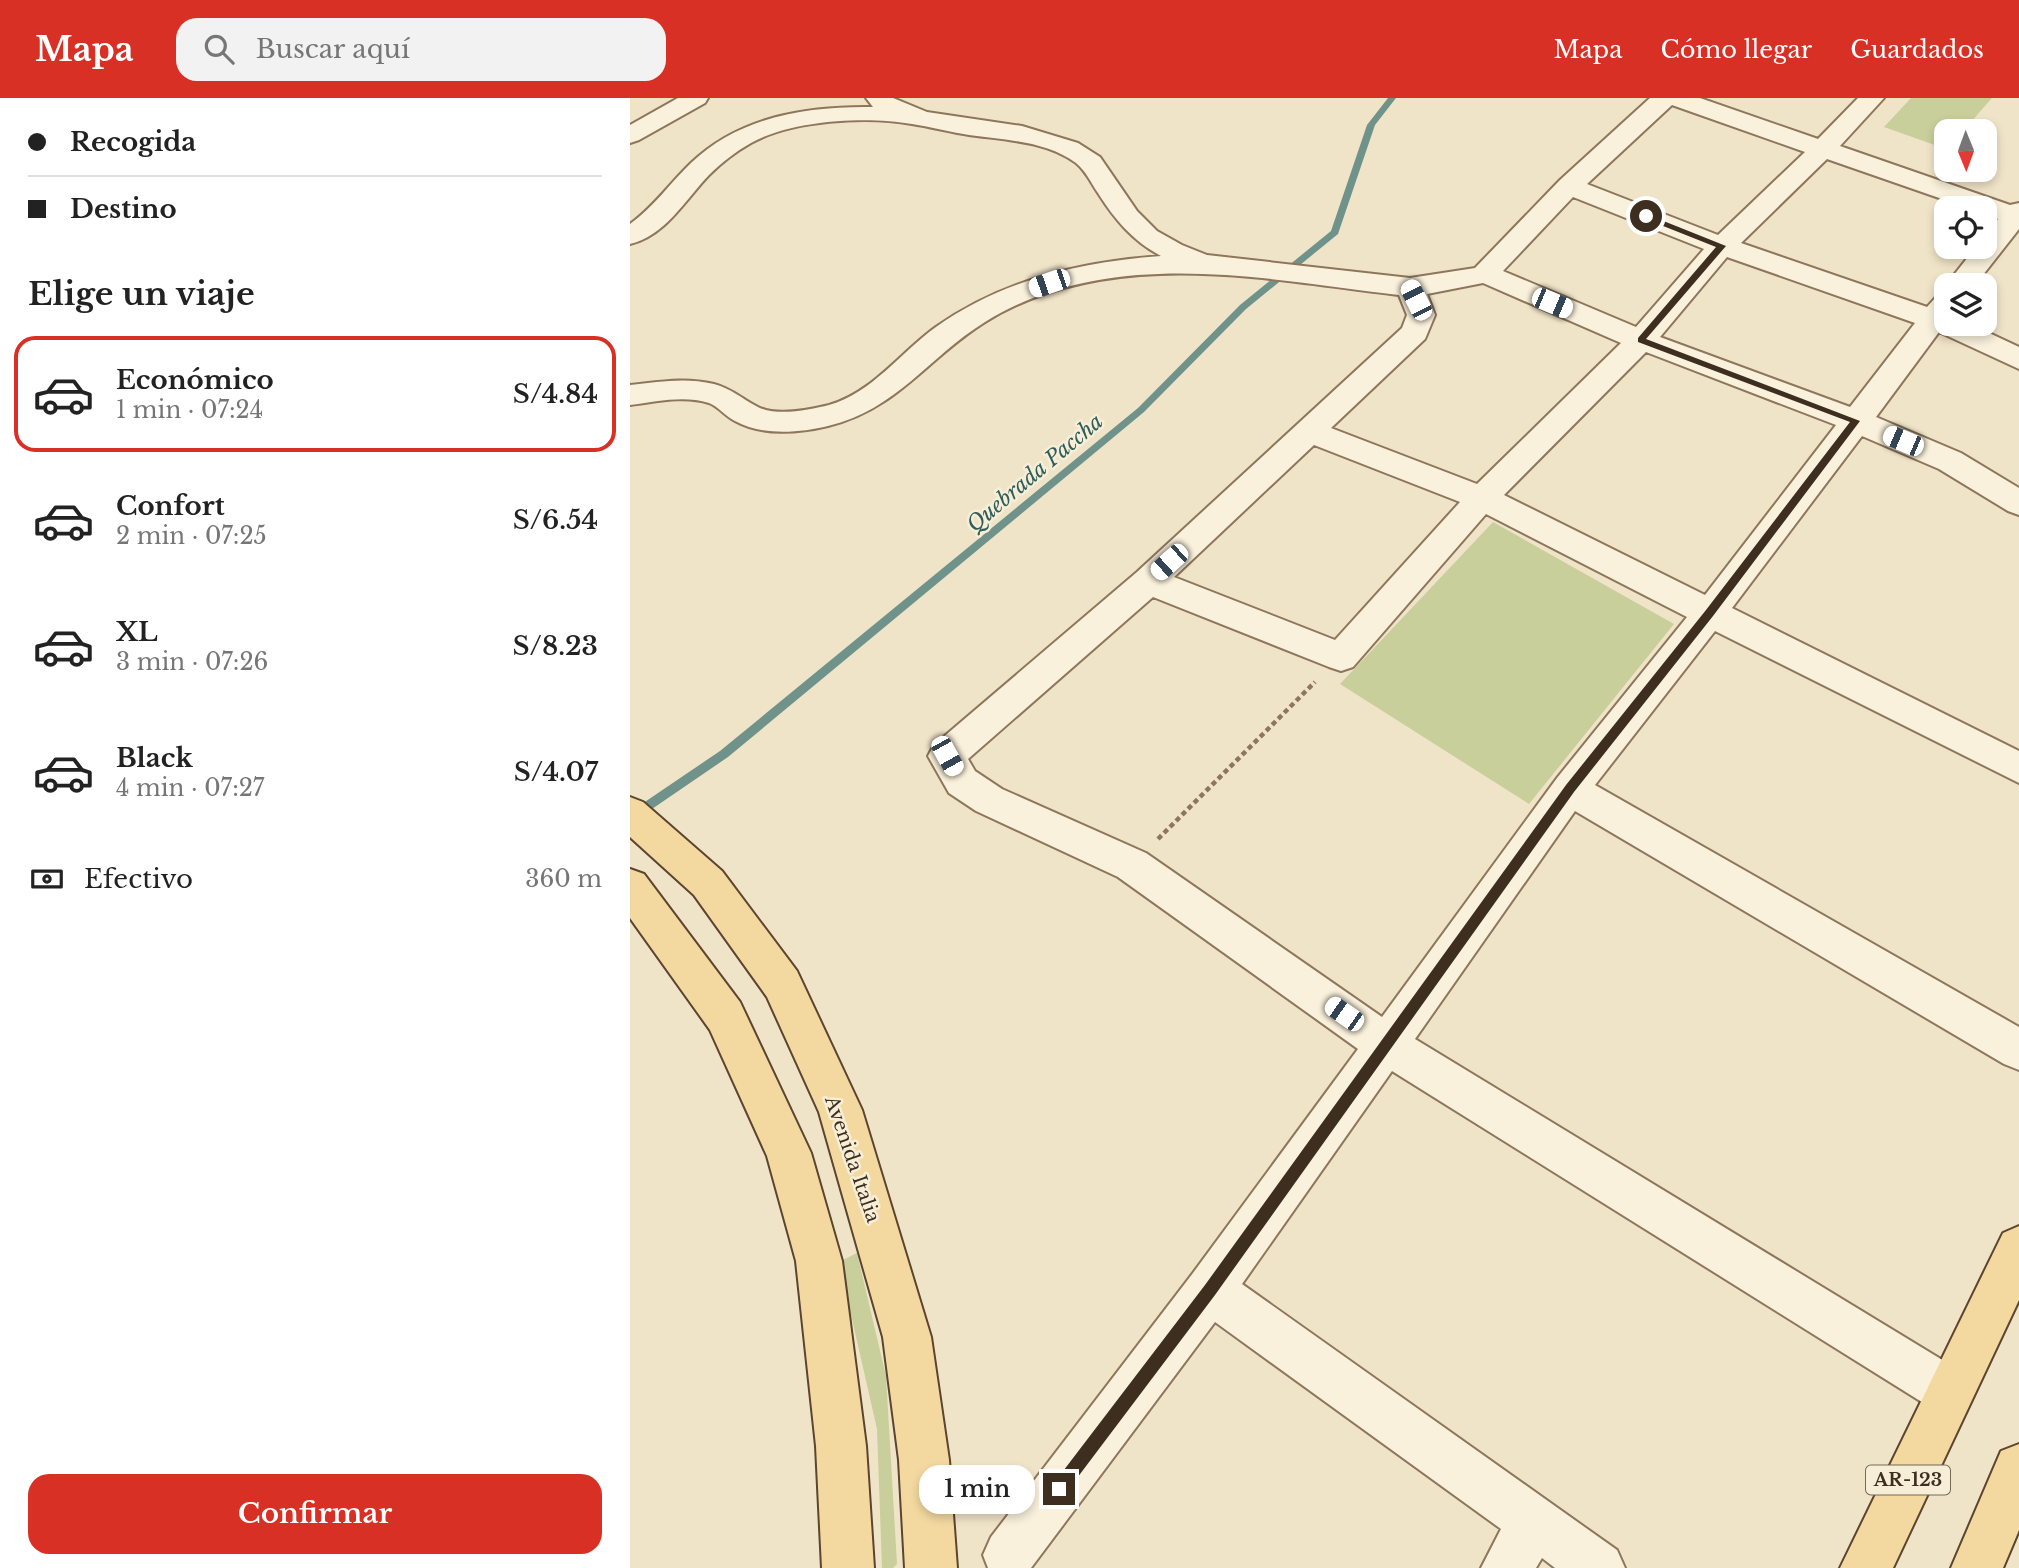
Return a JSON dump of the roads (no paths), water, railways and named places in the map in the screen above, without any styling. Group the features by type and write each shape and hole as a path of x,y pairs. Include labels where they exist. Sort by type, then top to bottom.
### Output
{"main road":[{"name":"Avenida Italia","path":"630,813 708,884 782,984 840,1110 907,1337 924,1460 931,1568"},
{"path":"630,886 725,1016 789,1153 819,1261 841,1446 848,1568"},
{"name":"AR-123","path":"1866,1568 2019,1249"},
{"path":"1977,1568 2019,1469"}],"street":[{"path":"630,135 696,98"},
{"path":"878,98 882,104 914,117"},
{"path":"630,395 665,389 696,390 721,397 750,416 778,421 818,417 852,409 948,333 1013,295 1108,268 1203,263 1410,286 1454,282 1485,274 1569,186 1665,98"},
{"path":"1676,98 1822,150 2018,214 1970,273"},
{"path":"1149,581 1340,657 1482,498 1641,340 1721,246 1822,150 1872,98"},
{"path":"630,236 654,220 715,155 750,133 787,121 833,114 914,117 1023,134 1057,144 1086,157 1124,215 1139,232 1175,254 1203,263"},
{"path":"1569,186 1721,246 1934,314"},
{"path":"1485,274 1641,340 1856,421 1950,461 2019,503"},
{"path":"1410,286 1421,315 1415,332 1149,581 947,756 962,782 989,800 1132,865 1386,1044 1950,1392"},
{"path":"1009,1555 1210,1290 1570,789 1710,613 1856,421 1934,328"},
{"path":"1977,336 2019,359"},
{"path":"1311,432 1482,498 2019,768"},
{"path":"1570,789 2019,1050"},
{"path":"1210,1290 1600,1568"},
{"path":"1507,1568 1535,1521"}],"waterway":[{"name":"Quebrada Paccha","path":"630,819 724,754 1141,410 1243,307 1335,232 1371,125 1392,98"}]}
